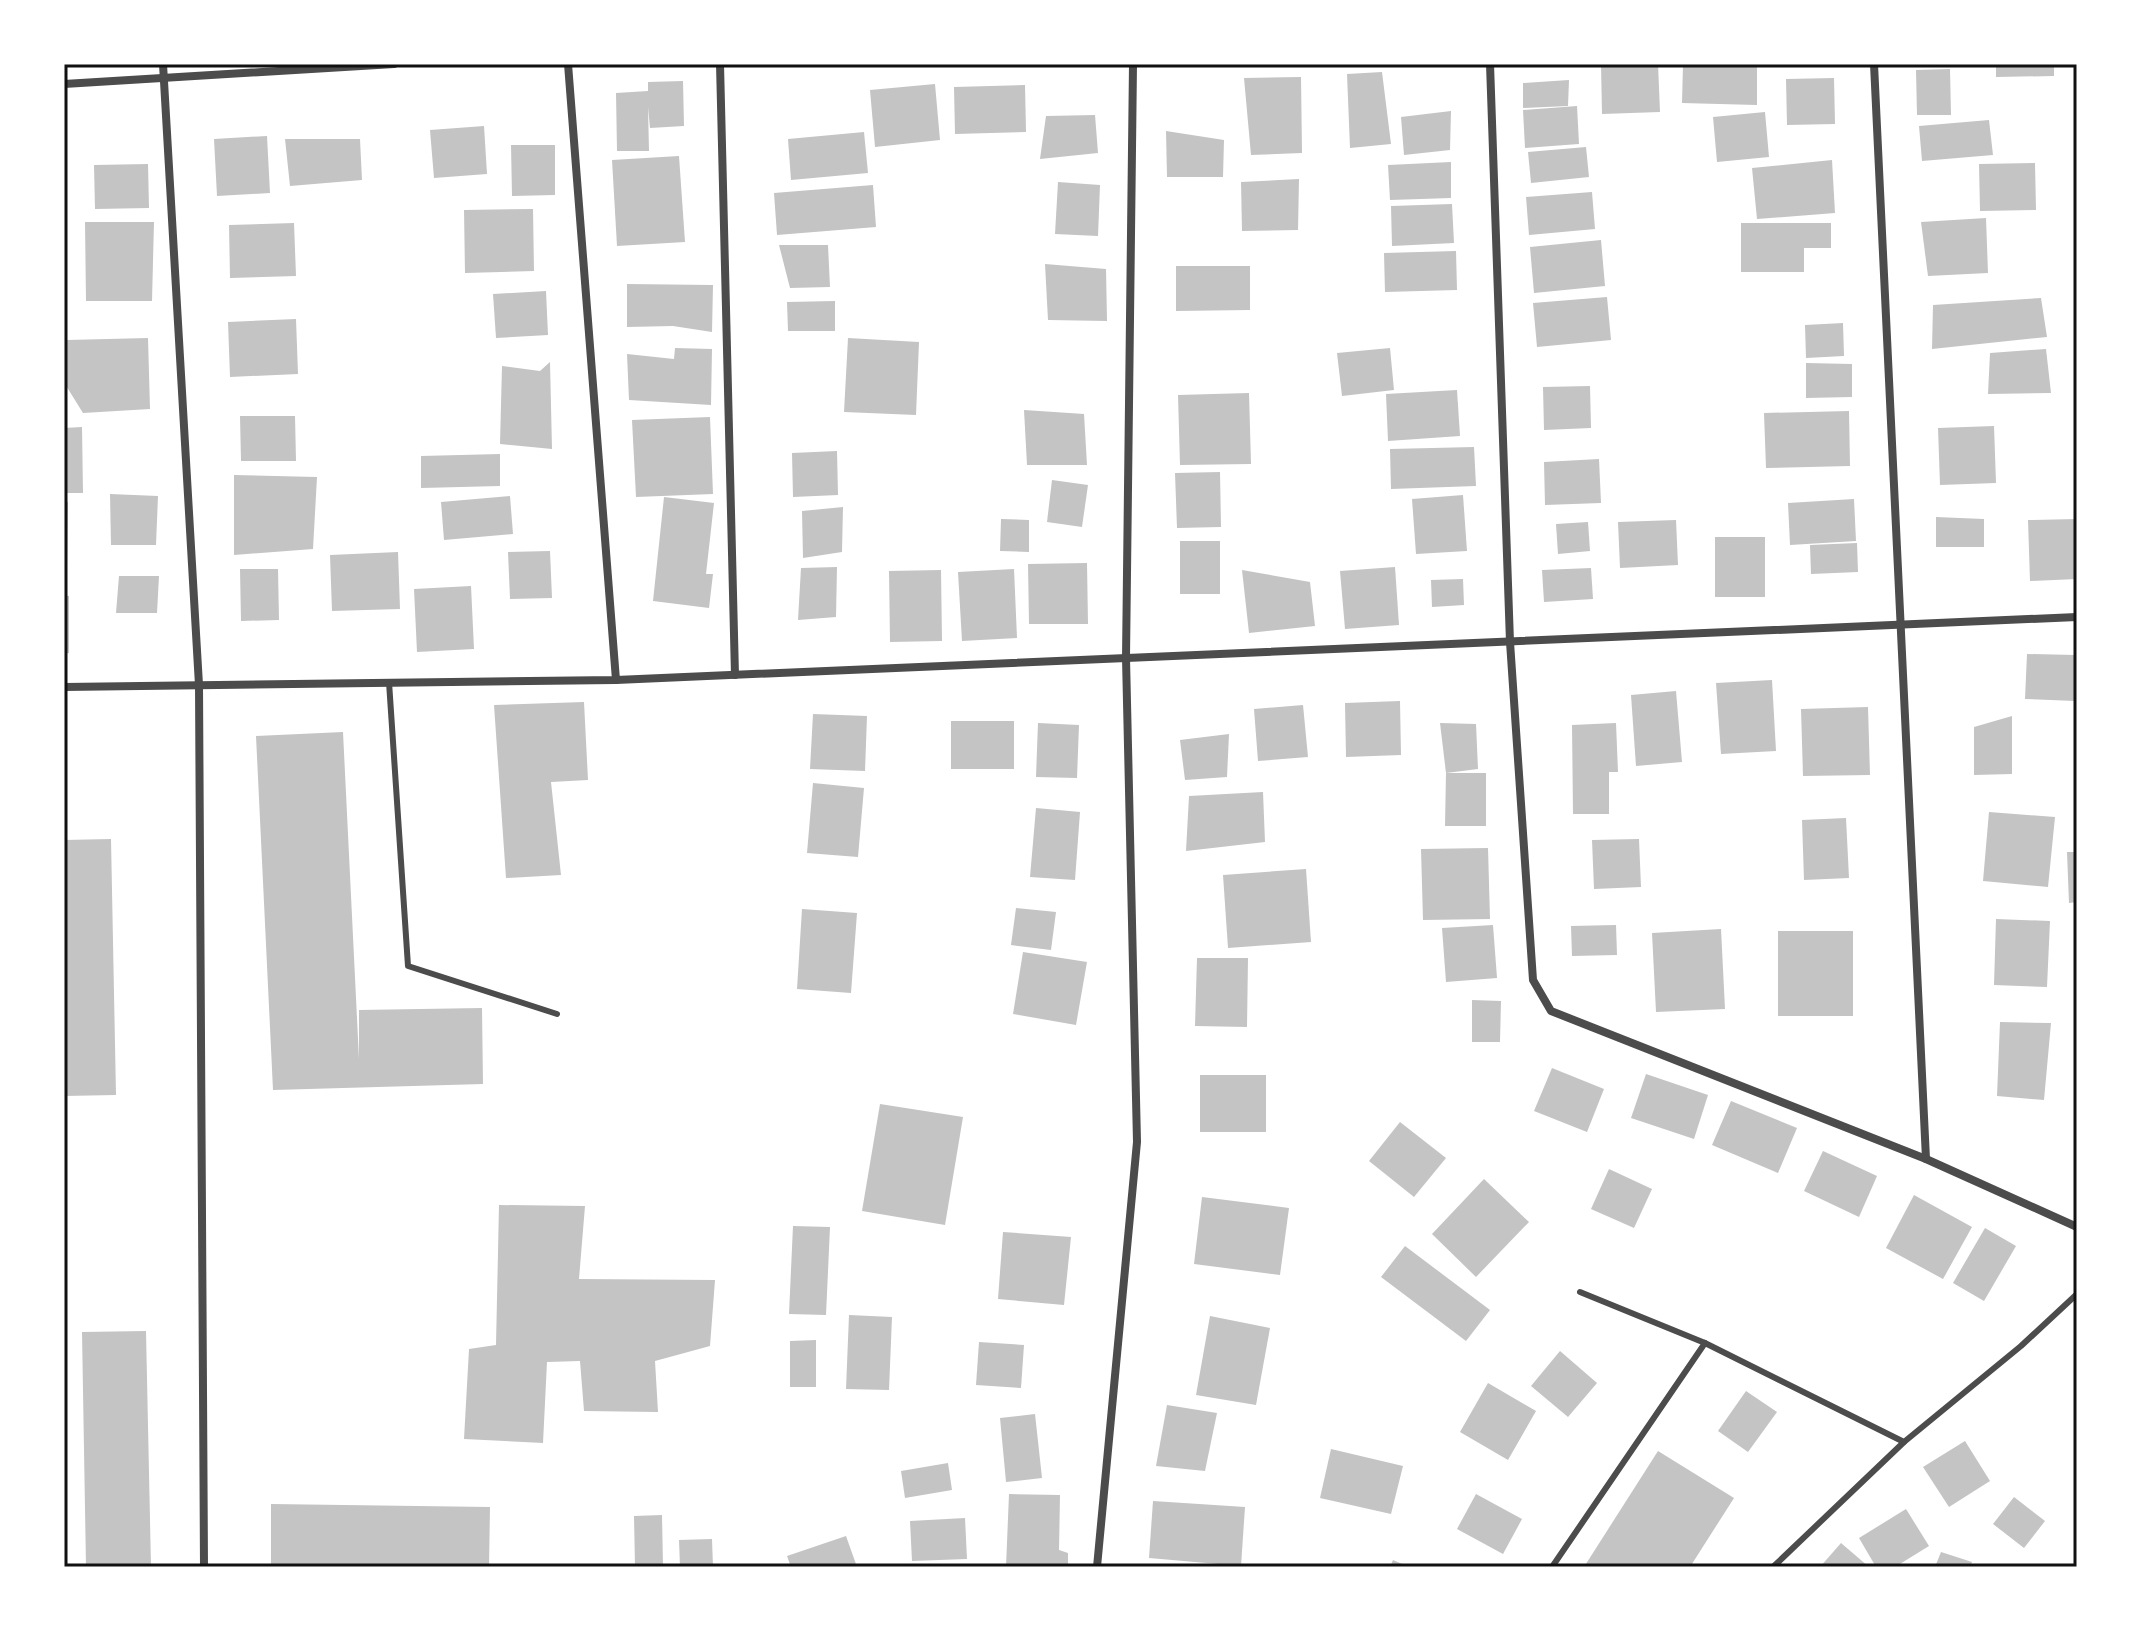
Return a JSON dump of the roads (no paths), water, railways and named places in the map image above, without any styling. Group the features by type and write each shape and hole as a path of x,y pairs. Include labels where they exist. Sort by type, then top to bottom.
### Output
{"street":[{"path":"163,64 199,685 204,1567"},
{"path":"64,84 394,64"},
{"path":"568,64 616,680"},
{"path":"720,64 735,675"},
{"path":"1097,1567 1137,1142 1126,658 1133,64"},
{"path":"1490,64 1510,642 1533,980 1551,1011 1926,1159 2077,1227"},
{"path":"1874,64 1926,1159"},
{"path":"64,687 616,680 2077,617"}],"lane":[{"path":"389,682 408,966 557,1014"},
{"path":"1580,1292 1705,1343 1904,1442"},
{"path":"1773,1567 1904,1442 2021,1346 2077,1294"},
{"path":"1552,1567 1705,1343"}]}
